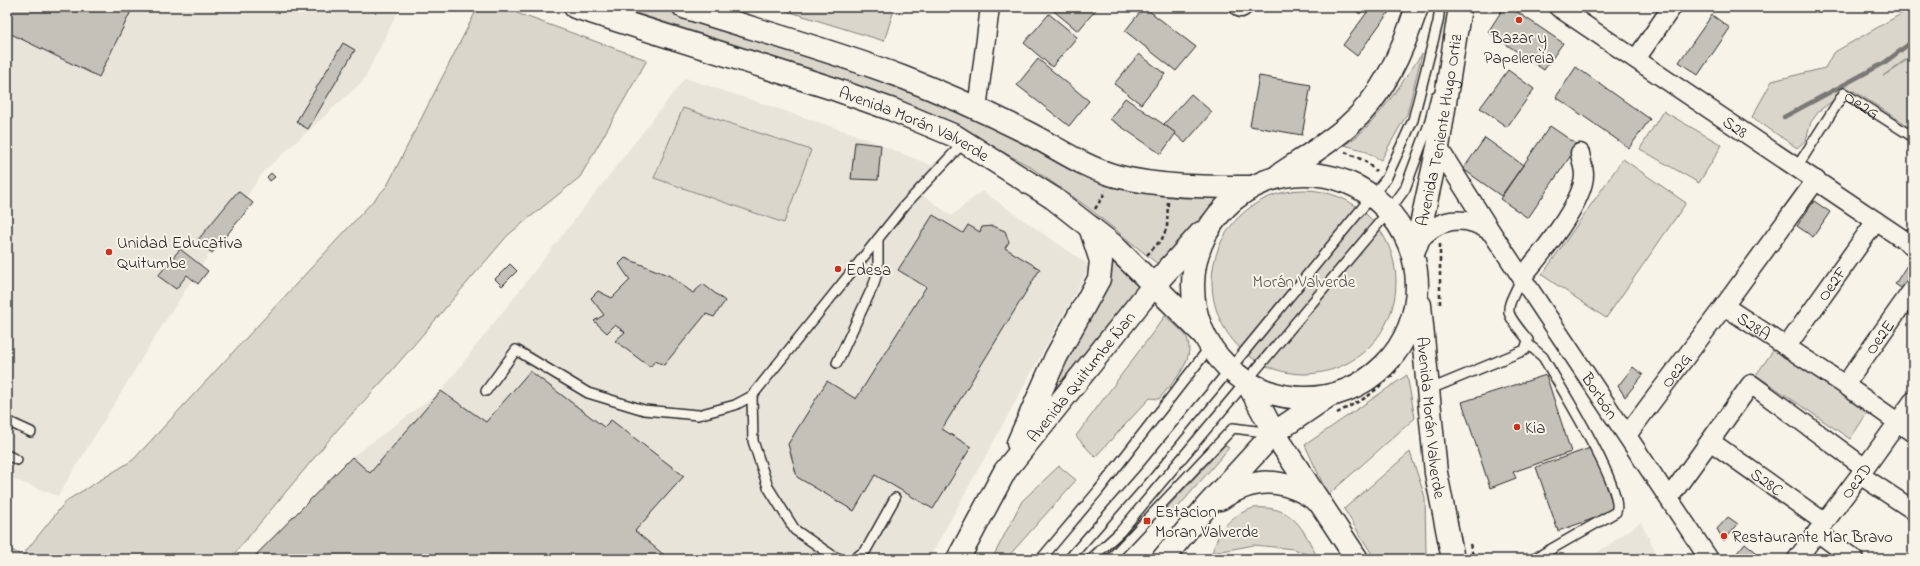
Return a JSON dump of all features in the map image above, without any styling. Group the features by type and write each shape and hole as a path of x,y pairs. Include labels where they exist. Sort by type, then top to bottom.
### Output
{"main road":[{"name":"Avenida Morán Valverde","path":"575,7 831,88 893,110 964,141 1091,221 1154,285 1241,378"},
{"name":"Avenida Morán Valverde","path":"684,7 902,77 977,109 1028,133 1068,156 1114,175 1189,187 1251,187"},
{"path":"1206,340 1193,301 1193,267 1204,236 1223,208 1251,187 1279,175 1347,127 1365,108 1395,65 1403,48 1417,7"},
{"name":"Avenida Teniente Hugo Ortiz","path":"1415,248 1438,147 1460,7"},
{"path":"1163,559 1206,507 1274,433 1332,405 1386,364 1405,338 1416,307 1418,275 1415,248 1389,211 1373,196 1346,181 1315,174 1279,175"},
{"name":"Avenida Quitumbe Ñan","path":"958,559 1005,471 1154,285 1223,208"},
{"path":"1005,471 1056,357 1099,279 1101,262 1091,221"},
{"name":"Avenida Morán Valverde","path":"1418,275 1436,473 1453,559"},
{"path":"1241,378 1273,393 1332,405"},
{"path":"1241,378 1274,433 1356,559"},
{"path":"1206,507 1243,486 1263,482 1282,483 1301,490 1318,501"}],"street":[{"path":"977,109 990,7"},
{"path":"1239,7 1243,7"},
{"name":"S28","path":"1558,7 1913,246"},
{"path":"1636,59 1672,7"},
{"name":"Borbón","path":"1438,147 1492,233 1709,559"},
{"path":"1522,277 1578,200 1584,176 1580,153"},
{"name":"S28A","path":"1816,180 1724,306 1787,346 1906,428"},
{"name":"Borbón","path":"1415,248 1431,228 1440,223 1462,219 1473,221 1492,233"},
{"name":"Oe2F","path":"1787,346 1876,221"},
{"name":"Oe2E","path":"1845,385 1913,289"},
{"name":"Oe2G","path":"1626,434 1724,306"},
{"path":"1669,498 1751,384 1913,510"},
{"name":"Oe2D","path":"1797,559 1863,472 1906,428 1913,401"},
{"name":"S28C","path":"1710,441 1821,527 1854,559"}],"lane":[{"path":"1091,559 1120,532 1241,378 1386,180 1413,120 1438,22 1440,7"},
{"path":"1068,559 1147,470 1241,378 1389,211 1405,189 1429,124 1451,23 1453,7"},
{"name":"Oe2G","path":"1797,167 1844,93 1913,137"},
{"path":"486,391 516,350 588,393 644,410 698,415 735,404 752,396 905,205 964,141"},
{"path":"837,363 874,284 878,268 878,239"},
{"path":"1522,277 1508,306 1510,318 1528,340 1528,344 1544,357 1600,457 1618,504 1616,512 1534,559"},
{"path":"1041,559 1098,491 1206,340"},
{"path":"1428,390 1518,354 1525,350 1528,344"},
{"path":"752,396 753,441 768,487 795,530 833,556 841,559"},
{"path":"7,421 31,432"},
{"path":"1110,559 1233,428 1274,433"},
{"path":"7,455 17,460"},
{"path":"854,559 866,550 895,498"}],"path":[{"path":"1135,267 1162,239 1167,227 1167,210 1171,185"},
{"path":"1091,221 1107,190"},
{"path":"1440,223 1440,305"},
{"path":"1332,405 1367,397 1392,376 1408,353"},
{"path":"1469,537 1474,559"}],"shaded area":[{"name":"Unidad Educativa Quitumbe","path":"7,7 400,7 363,81 263,172 158,332 58,496 7,477"},
{"name":"Edesa","path":"685,78 848,132 936,167 919,192 951,216 982,191 1090,266 929,559 252,559 352,457 441,391"},
{"path":"1641,522 1659,559 1588,559"}],"green space":[{"path":"478,7 500,7 647,60 580,177 508,235 388,375 339,428 230,559 7,559 7,547 22,556 66,501 133,460 387,186"},
{"path":"617,7 665,7 801,50 936,100 1109,184 1149,194 1183,198 1218,198 1159,265 1086,206 1029,166 953,125 821,72"},
{"path":"774,7 895,7 884,41"},
{"path":"1913,7 1913,54 1883,76 1913,56 1913,129 1854,91 1844,93 1820,110 1811,122 1806,140 1797,148 1752,117 1772,81 1825,68 1833,53"},
{"path":"1422,54 1407,114 1381,160 1363,150 1344,145 1366,128 1387,104"},
{"path":"683,108 811,150 784,223 654,178"},
{"path":"1663,111 1722,145 1699,183 1640,149"},
{"path":"1623,159 1686,203 1606,318 1542,275"},
{"name":"Morán Valverde","path":"1304,190 1322,192 1339,197 1355,206 1369,217 1380,231 1389,247 1394,264 1396,282 1394,300 1389,317 1380,333 1369,347 1355,358 1339,367 1322,372 1304,374 1286,372 1269,367 1253,358 1239,347 1228,333 1219,317 1214,300 1212,282 1214,264 1219,247 1228,231 1239,217 1253,206 1269,197 1286,192"},
{"path":"1112,262 1141,286 1036,419"},
{"path":"1165,316 1187,338 1189,347 1186,363 1176,379 1159,399 1150,398 1095,457 1076,436"},
{"path":"1777,345 1871,407 1850,439 1756,375"},
{"path":"1407,375 1415,418 1328,495 1305,445"},
{"path":"1225,445 1229,448 1168,519 1163,512"},
{"path":"1410,452 1425,497 1426,553 1420,559 1375,559 1344,509"},
{"path":"1059,466 1076,480 1006,559 992,559 1022,501"},
{"path":"1254,508 1278,510 1295,521 1301,528 1318,559 1294,549 1254,545 1212,553 1218,537 1227,524 1238,515"}],"building":[{"path":"7,7 133,7 99,77 7,32"},
{"path":"1049,7 1098,7 1078,31"},
{"path":"1144,7 1196,47 1176,71 1125,31"},
{"path":"1350,7 1365,7 1360,14"},
{"path":"1371,7 1388,7 1391,9 1357,56 1343,45"},
{"path":"1504,7 1510,7 1563,43 1544,70 1488,32"},
{"path":"1049,14 1077,37 1052,67 1024,43"},
{"path":"1712,15 1730,28 1698,75 1679,62"},
{"path":"343,43 355,50 308,129 296,122"},
{"path":"1139,54 1165,74 1141,104 1114,84"},
{"path":"1038,59 1089,101 1069,126 1017,85"},
{"path":"1576,67 1650,119 1629,148 1556,97"},
{"path":"1508,70 1534,89 1507,127 1480,108"},
{"path":"1259,76 1311,85 1302,135 1250,126"},
{"path":"1191,94 1212,112 1185,143 1164,124"},
{"path":"1125,98 1176,133 1161,154 1110,119"},
{"path":"1550,126 1578,145 1528,218 1500,199"},
{"path":"1485,138 1523,165 1501,196 1463,169"},
{"path":"855,142 881,145 878,180 851,179"},
{"path":"271,173 275,177 270,181 267,177"},
{"path":"238,191 253,203 212,253 197,241"},
{"path":"1814,201 1830,212 1813,237 1797,226"},
{"path":"933,215 963,233 968,225 980,232 982,227 993,226 1005,231 1009,242 1005,248 1040,269 942,429 971,447 933,509 875,475 854,511 797,477 788,444 827,381 856,399 926,287 898,270"},
{"path":"180,249 208,271 198,284 187,275 176,289 158,276"},
{"path":"625,258 670,276 693,293 703,284 725,301 714,317 706,314 664,365 655,361 650,367 615,341 625,332 615,325 607,333 594,321 604,315 591,298 598,291 612,298 630,280 619,264"},
{"path":"1909,262 1913,265 1913,284 1907,292 1895,284"},
{"path":"510,264 517,271 502,286 495,279"},
{"path":"1633,367 1643,375 1625,397 1618,386"},
{"path":"530,371 604,427 611,420 684,476 635,531 669,559 252,559 352,457 370,473 441,391 486,422"},
{"name":"Kia","path":"1546,375 1571,452 1513,472 1516,478 1490,488 1462,402"},
{"path":"1593,447 1615,511 1558,531 1536,467"},
{"path":"1728,517 1738,524 1724,541 1717,529"},
{"path":"1745,543 1756,552 1749,559 1738,559 1736,554"}],"waterway":[{"path":"1784,117 1884,63 1913,41"}],"place":[{"name":"Bazar y Papelereia","path":"1519,20"},
{"name":"Unidad Educativa Quitumbe","path":"109,252"},
{"name":"Edesa","path":"838,269"},
{"name":"Kia","path":"1517,427"},
{"name":"Estacion Moran Valverde","path":"1147,521"},
{"name":"Restaurante Mar Bravo","path":"1724,536"}]}
